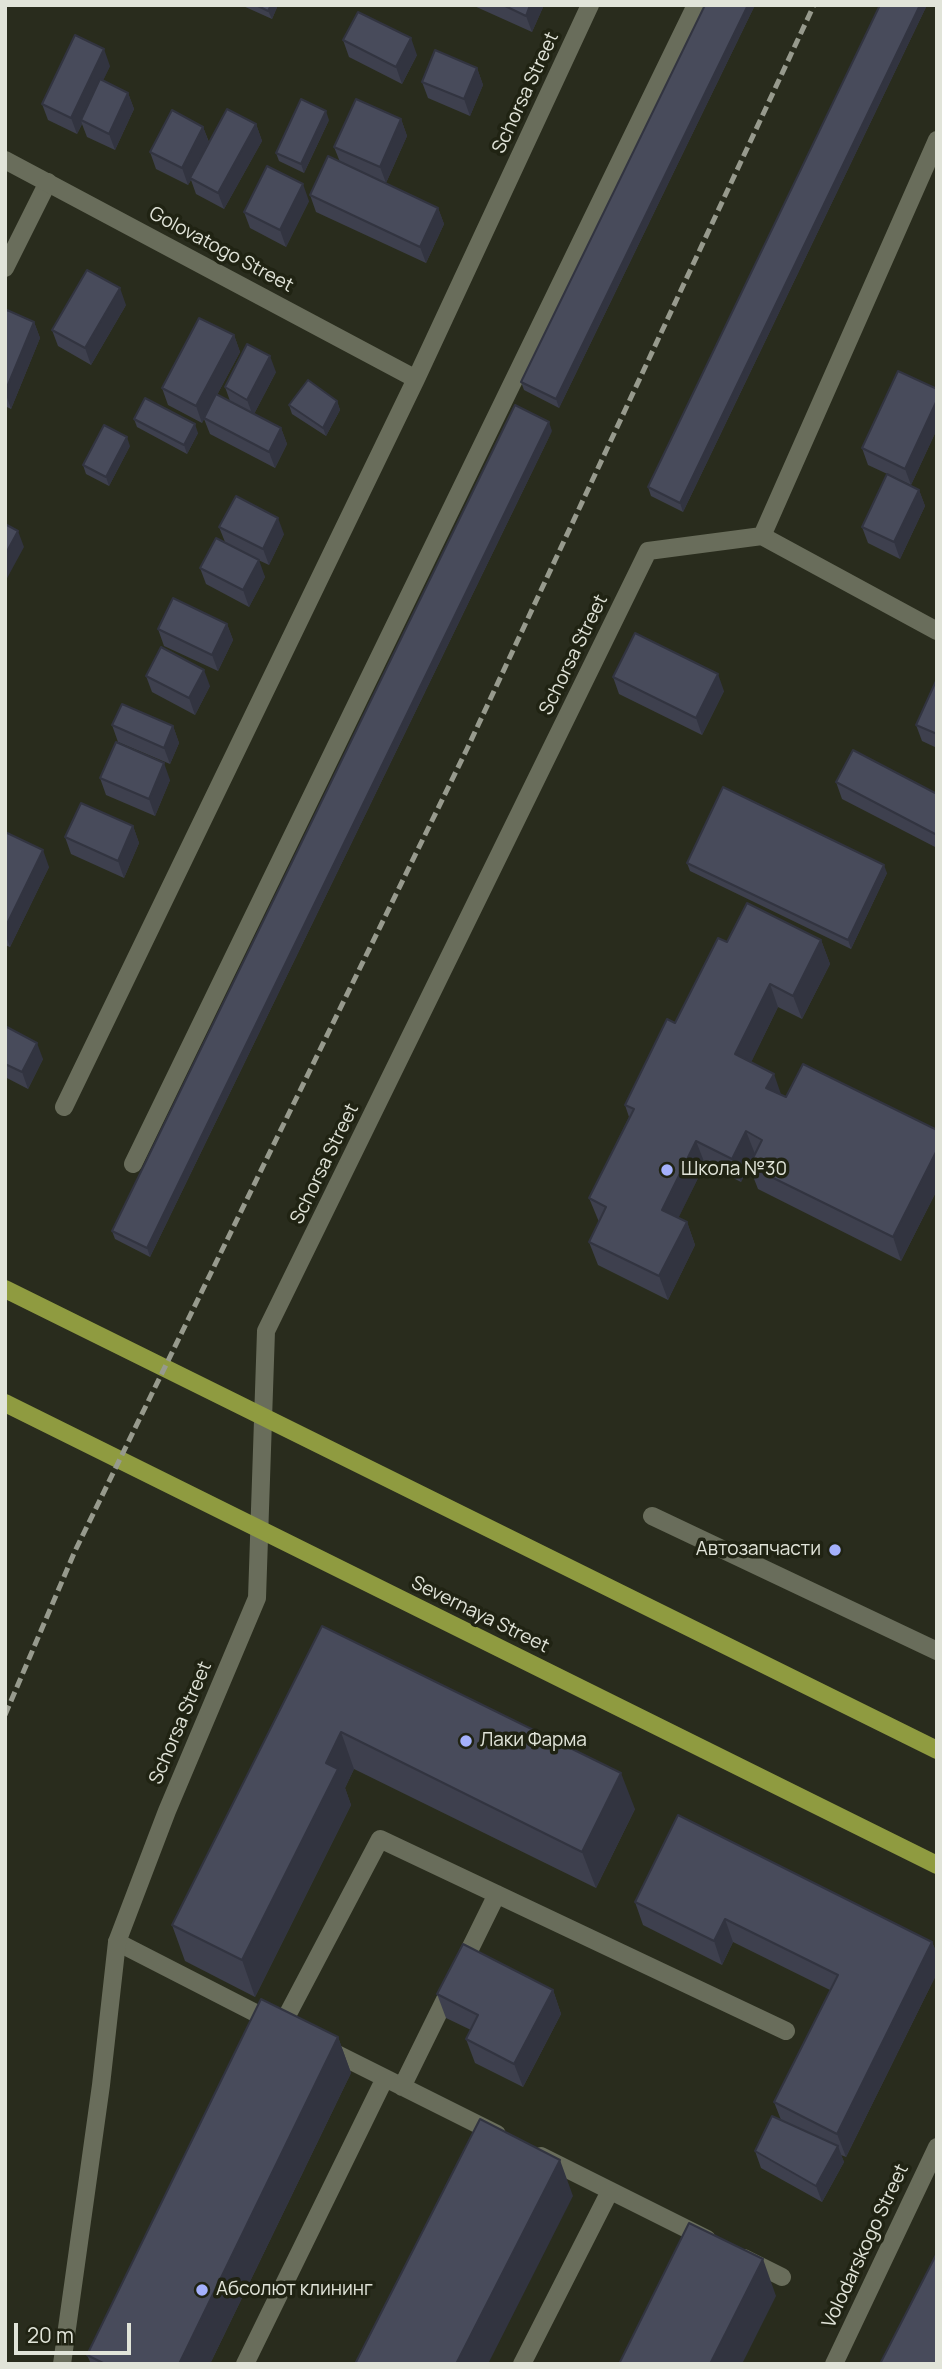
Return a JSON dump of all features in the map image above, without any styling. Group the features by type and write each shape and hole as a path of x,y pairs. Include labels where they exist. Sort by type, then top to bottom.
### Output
{"main road":[{"path":"5,1289 937,1750"},
{"name":"Severnaya Street","path":"5,1403 937,1865"}],"street":[{"name":"Schorsa Street","path":"64,1107 416,379 590,5"},
{"path":"132,1164 696,5"},
{"path":"937,140 762,536 937,631"},
{"name":"Golovatogo Street","path":"5,160 416,379"},
{"path":"5,268 48,182"},
{"name":"Schorsa Street","path":"62,2364 101,2085 117,1942 167,1811 257,1598 266,1331 648,551 762,536"},
{"path":"652,1516 937,1651"},
{"path":"293,2032 380,1839 786,2031"},
{"path":"402,2087 497,1894"},
{"path":"117,1942 610,2190 687,2236 782,2277"},
{"path":"246,2364 384,2078"},
{"name":"Volodarskogo Street","path":"834,2364 937,2147"},
{"path":"522,2364 610,2190"}],"building":[{"path":"256,5 271,5 268,11"},
{"path":"503,5 530,5 526,16"},
{"path":"705,5 748,5 556,399 521,382"},
{"path":"880,5 920,5 680,503 648,487"},
{"path":"358,12 411,38 396,67 343,40"},
{"path":"75,35 104,49 71,118 42,104"},
{"path":"435,50 477,68 464,99 422,82"},
{"path":"100,79 128,93 109,134 81,120"},
{"path":"301,99 326,111 301,164 276,153"},
{"path":"356,99 401,119 380,167 334,147"},
{"path":"227,109 256,124 218,193 190,178"},
{"path":"172,110 203,127 182,168 150,152"},
{"path":"328,156 438,208 420,247 310,195"},
{"path":"267,166 303,184 280,230 244,212"},
{"path":"87,270 120,288 85,348 52,330"},
{"path":"7,310 34,322 5,392 5,314"},
{"path":"199,318 234,335 196,406 162,388"},
{"path":"247,344 270,356 247,400 225,387"},
{"path":"898,371 937,389 937,400 905,469 862,448"},
{"path":"308,380 337,401 323,428 289,405"},
{"path":"216,394 281,428 269,452 204,418"},
{"path":"145,398 195,424 184,445 134,419"},
{"path":"515,405 549,422 147,1248 112,1231"},
{"path":"104,425 127,437 106,477 83,465"},
{"path":"887,474 919,490 894,542 862,527"},
{"path":"236,496 278,518 263,549 219,527"},
{"path":"5,524 18,531 5,555"},
{"path":"216,538 259,560 243,590 200,568"},
{"path":"173,598 227,624 212,655 158,629"},
{"path":"635,633 718,674 696,718 613,677"},
{"path":"161,647 204,670 189,698 146,676"},
{"path":"937,681 937,734 916,725"},
{"path":"122,704 173,726 164,748 112,725"},
{"path":"116,742 164,763 149,799 100,778"},
{"path":"853,750 937,794 937,835 836,782"},
{"path":"723,787 884,865 848,940 687,863"},
{"path":"81,803 133,826 118,861 65,837"},
{"path":"5,832 43,850 5,928"},
{"path":"747,903 821,940 793,996 770,984 735,1054 774,1074 766,1088 786,1097 803,1064 937,1130 937,1150 893,1237 749,1166 762,1140 746,1131 732,1159 696,1141 662,1210 687,1222 659,1276 589,1242 606,1207 589,1198 634,1109 625,1105 667,1019 675,1023 718,938 727,942"},
{"path":"5,1026 37,1043 22,1072 5,1064"},
{"path":"322,1626 621,1773 582,1852 341,1732 326,1763 338,1769 242,1960 172,1925"},
{"path":"678,1815 932,1942 837,2134 774,2102 838,1975 725,1919 714,1941 635,1902"},
{"path":"463,1944 553,1990 514,2064 466,2039 478,2015 437,1994"},
{"path":"261,1999 338,2037 179,2364 105,2364 87,2355"},
{"path":"772,2116 838,2146 816,2186 755,2151"},
{"path":"480,2119 560,2160 456,2364 355,2364"},
{"path":"689,2223 763,2259 710,2364 619,2364"},
{"path":"937,2253 937,2364 880,2364"}],"railway":[{"path":"5,1715 75,1551 467,749 814,5"}],"place":[{"name":"Школа №30","path":"667,1170"},
{"name":"Автозапчасти","path":"835,1550"},
{"name":"Лаки Фарма","path":"466,1741"},
{"name":"Абсолют клининг","path":"202,2290"}]}
